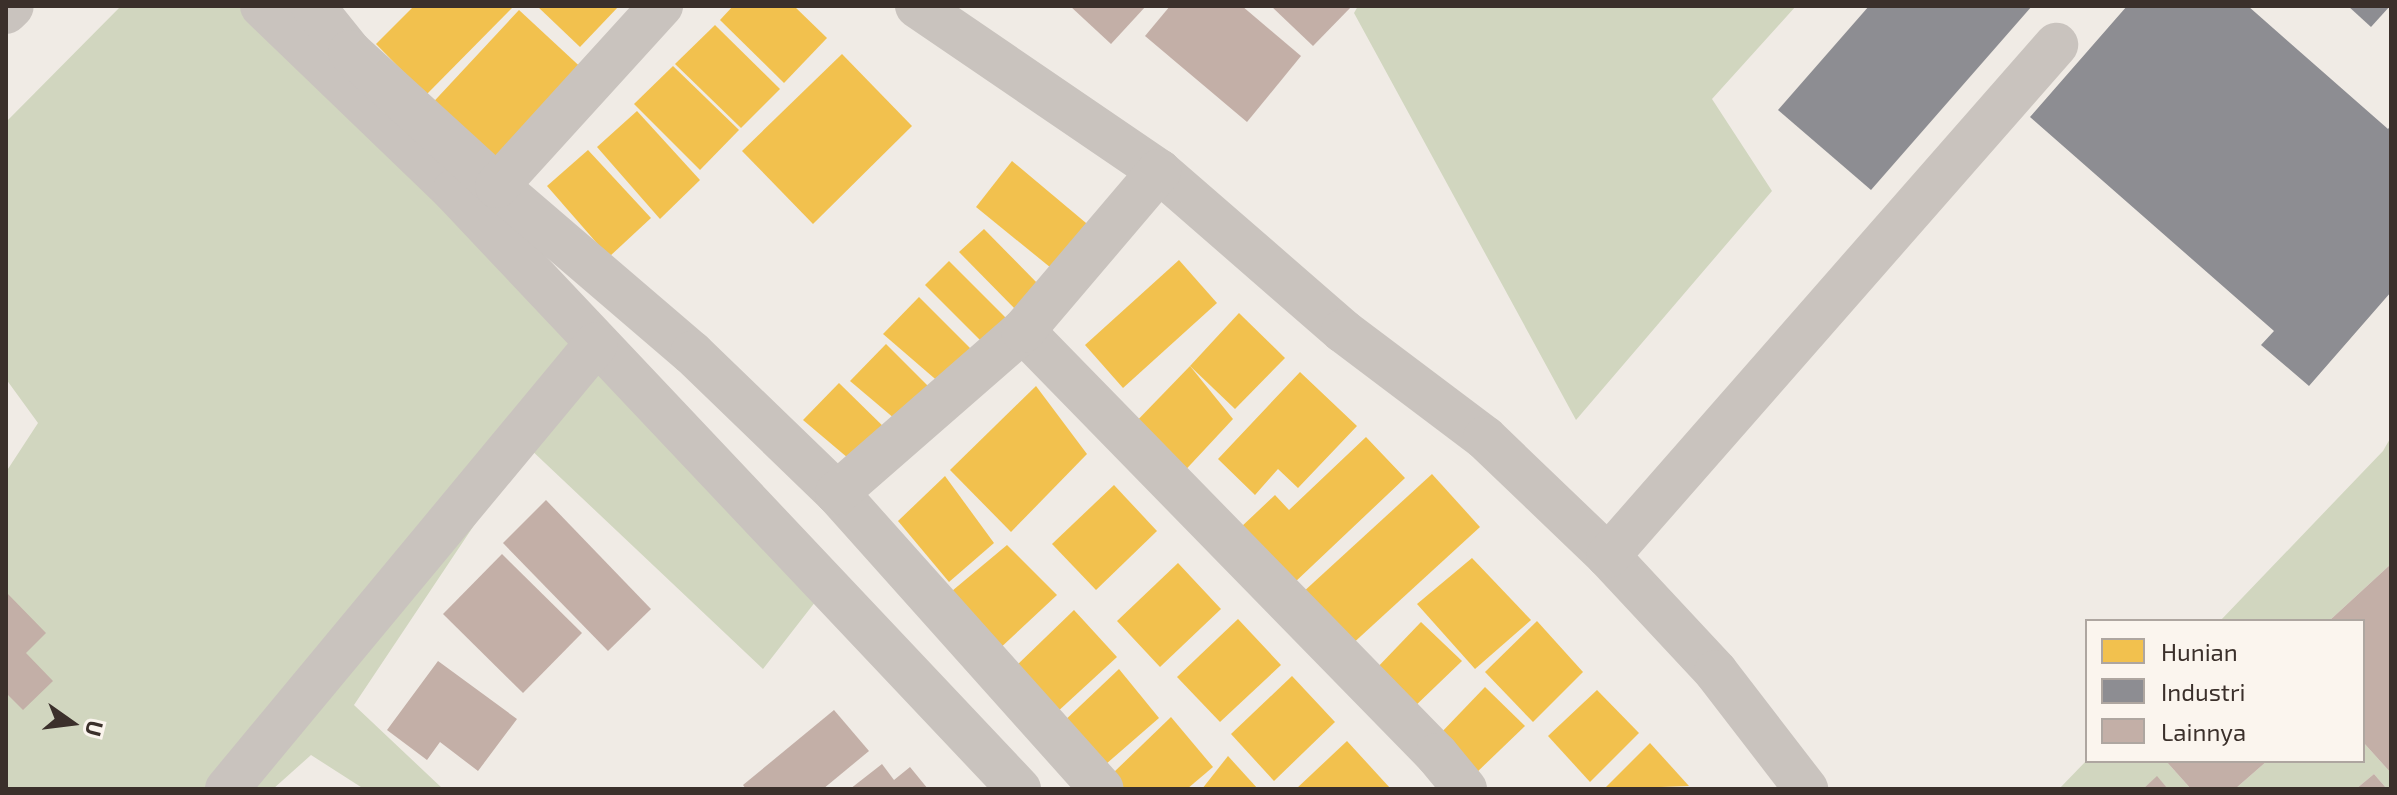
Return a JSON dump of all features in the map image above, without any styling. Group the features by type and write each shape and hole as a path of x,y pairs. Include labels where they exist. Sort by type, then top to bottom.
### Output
{"street":[{"path":"6,12 12,6"},
{"path":"262,6 454,191 1019,789"},
{"path":"313,6 350,52 497,186 692,353 837,493 1102,789"},
{"path":"497,186 661,6"},
{"path":"917,6 1159,171 1343,331 1485,438 1608,556 1716,672 1806,789"},
{"path":"1608,556 2056,45"},
{"path":"837,493 1023,331 1159,171"},
{"path":"1023,331 1437,755 1465,789"},
{"path":"227,789 596,344"}],"green space":[{"path":"121,6 247,6 826,588 763,669 527,446 354,705 443,789 364,789 311,755 273,789 6,789 6,472 38,423 6,379 6,122"},
{"path":"1358,6 1796,6 1712,99 1772,191 1576,420 1354,13"},
{"path":"2391,437 2391,564 2331,619 2222,619 2383,451"},
{"path":"2365,744 2391,773 2391,789 2387,789 2374,774 2356,789 2235,789 2265,763 2365,763"},
{"path":"2085,762 2168,763 2191,789 2168,789 2157,777 2143,789 2059,789"}],"building: Hunian":[{"path":"414,6 512,8 426,95 376,44"},
{"path":"537,6 619,6 580,47"},
{"path":"733,6 794,6 827,38 784,83 720,20"},
{"path":"519,10 588,74 493,176 425,111"},
{"path":"715,25 780,89 741,128 675,64"},
{"path":"842,54 912,126 813,224 742,151"},
{"path":"673,66 739,130 700,170 634,104"},
{"path":"637,111 700,180 660,219 597,147"},
{"path":"588,150 651,218 609,257 547,186"},
{"path":"1012,161 1092,228 1056,272 976,207"},
{"path":"984,229 1042,288 1018,312 959,252"},
{"path":"1179,260 1217,303 1123,388 1085,345"},
{"path":"949,261 1008,320 984,344 925,285"},
{"path":"919,297 971,349 941,384 883,334"},
{"path":"1239,313 1285,358 1235,409 1190,366"},
{"path":"886,344 938,396 908,430 850,381"},
{"path":"1190,366 1233,419 1178,478 1129,429"},
{"path":"1300,372 1357,426 1298,488 1278,469 1255,495 1218,459"},
{"path":"839,383 891,434 861,469 803,420"},
{"path":"1036,386 1087,454 1011,532 950,470"},
{"path":"1366,437 1405,478 1293,584 1240,528 1275,495 1289,510"},
{"path":"1432,474 1480,527 1349,647 1301,594"},
{"path":"945,476 994,543 949,582 898,521"},
{"path":"1114,485 1157,531 1096,590 1052,544"},
{"path":"1007,545 1057,595 997,651 946,596"},
{"path":"1472,558 1531,620 1475,669 1417,604"},
{"path":"1178,563 1221,609 1160,667 1117,621"},
{"path":"1074,610 1117,657 1055,714 1013,669"},
{"path":"1238,619 1281,665 1220,722 1177,677"},
{"path":"1537,621 1583,672 1533,722 1485,672"},
{"path":"1421,622 1462,661 1411,710 1374,671"},
{"path":"1119,669 1159,718 1098,771 1060,725"},
{"path":"1292,676 1335,722 1274,781 1231,734"},
{"path":"1485,687 1525,726 1474,775 1438,736"},
{"path":"1597,690 1639,733 1590,782 1548,736"},
{"path":"1171,717 1213,767 1187,789 1125,789 1112,774"},
{"path":"1347,741 1390,788 1296,789"},
{"path":"1650,743 1689,786 1604,789"},
{"path":"1228,756 1258,789 1202,789"}],"building: Industri":[{"path":"1869,6 2032,6 1871,190 1778,110"},
{"path":"2127,6 2248,6 2388,129 2391,125 2391,292 2309,386 2261,345 2274,331 2030,117"},
{"path":"2348,6 2390,6 2371,27"}],"building: Lainnya":[{"path":"1070,6 1146,6 1111,44"},
{"path":"1170,6 1242,6 1301,56 1247,122 1145,36"},
{"path":"1271,6 1352,6 1313,46"},
{"path":"546,500 651,609 608,651 503,543"},
{"path":"502,554 582,633 523,693 443,614"},
{"path":"2391,564 2391,773 2365,744 2365,619 2331,619"},
{"path":"6,592 46,633 26,653 53,681 23,710 6,693"},
{"path":"438,661 517,719 478,771 440,742 427,760 387,730"},
{"path":"834,710 869,751 823,789 746,789 743,785"},
{"path":"2168,763 2265,763 2235,789 2191,789"},
{"path":"882,764 894,780 910,767 928,789 850,789"},
{"path":"2374,774 2387,789 2356,789"},
{"path":"2157,776 2168,789 2143,789"}]}
